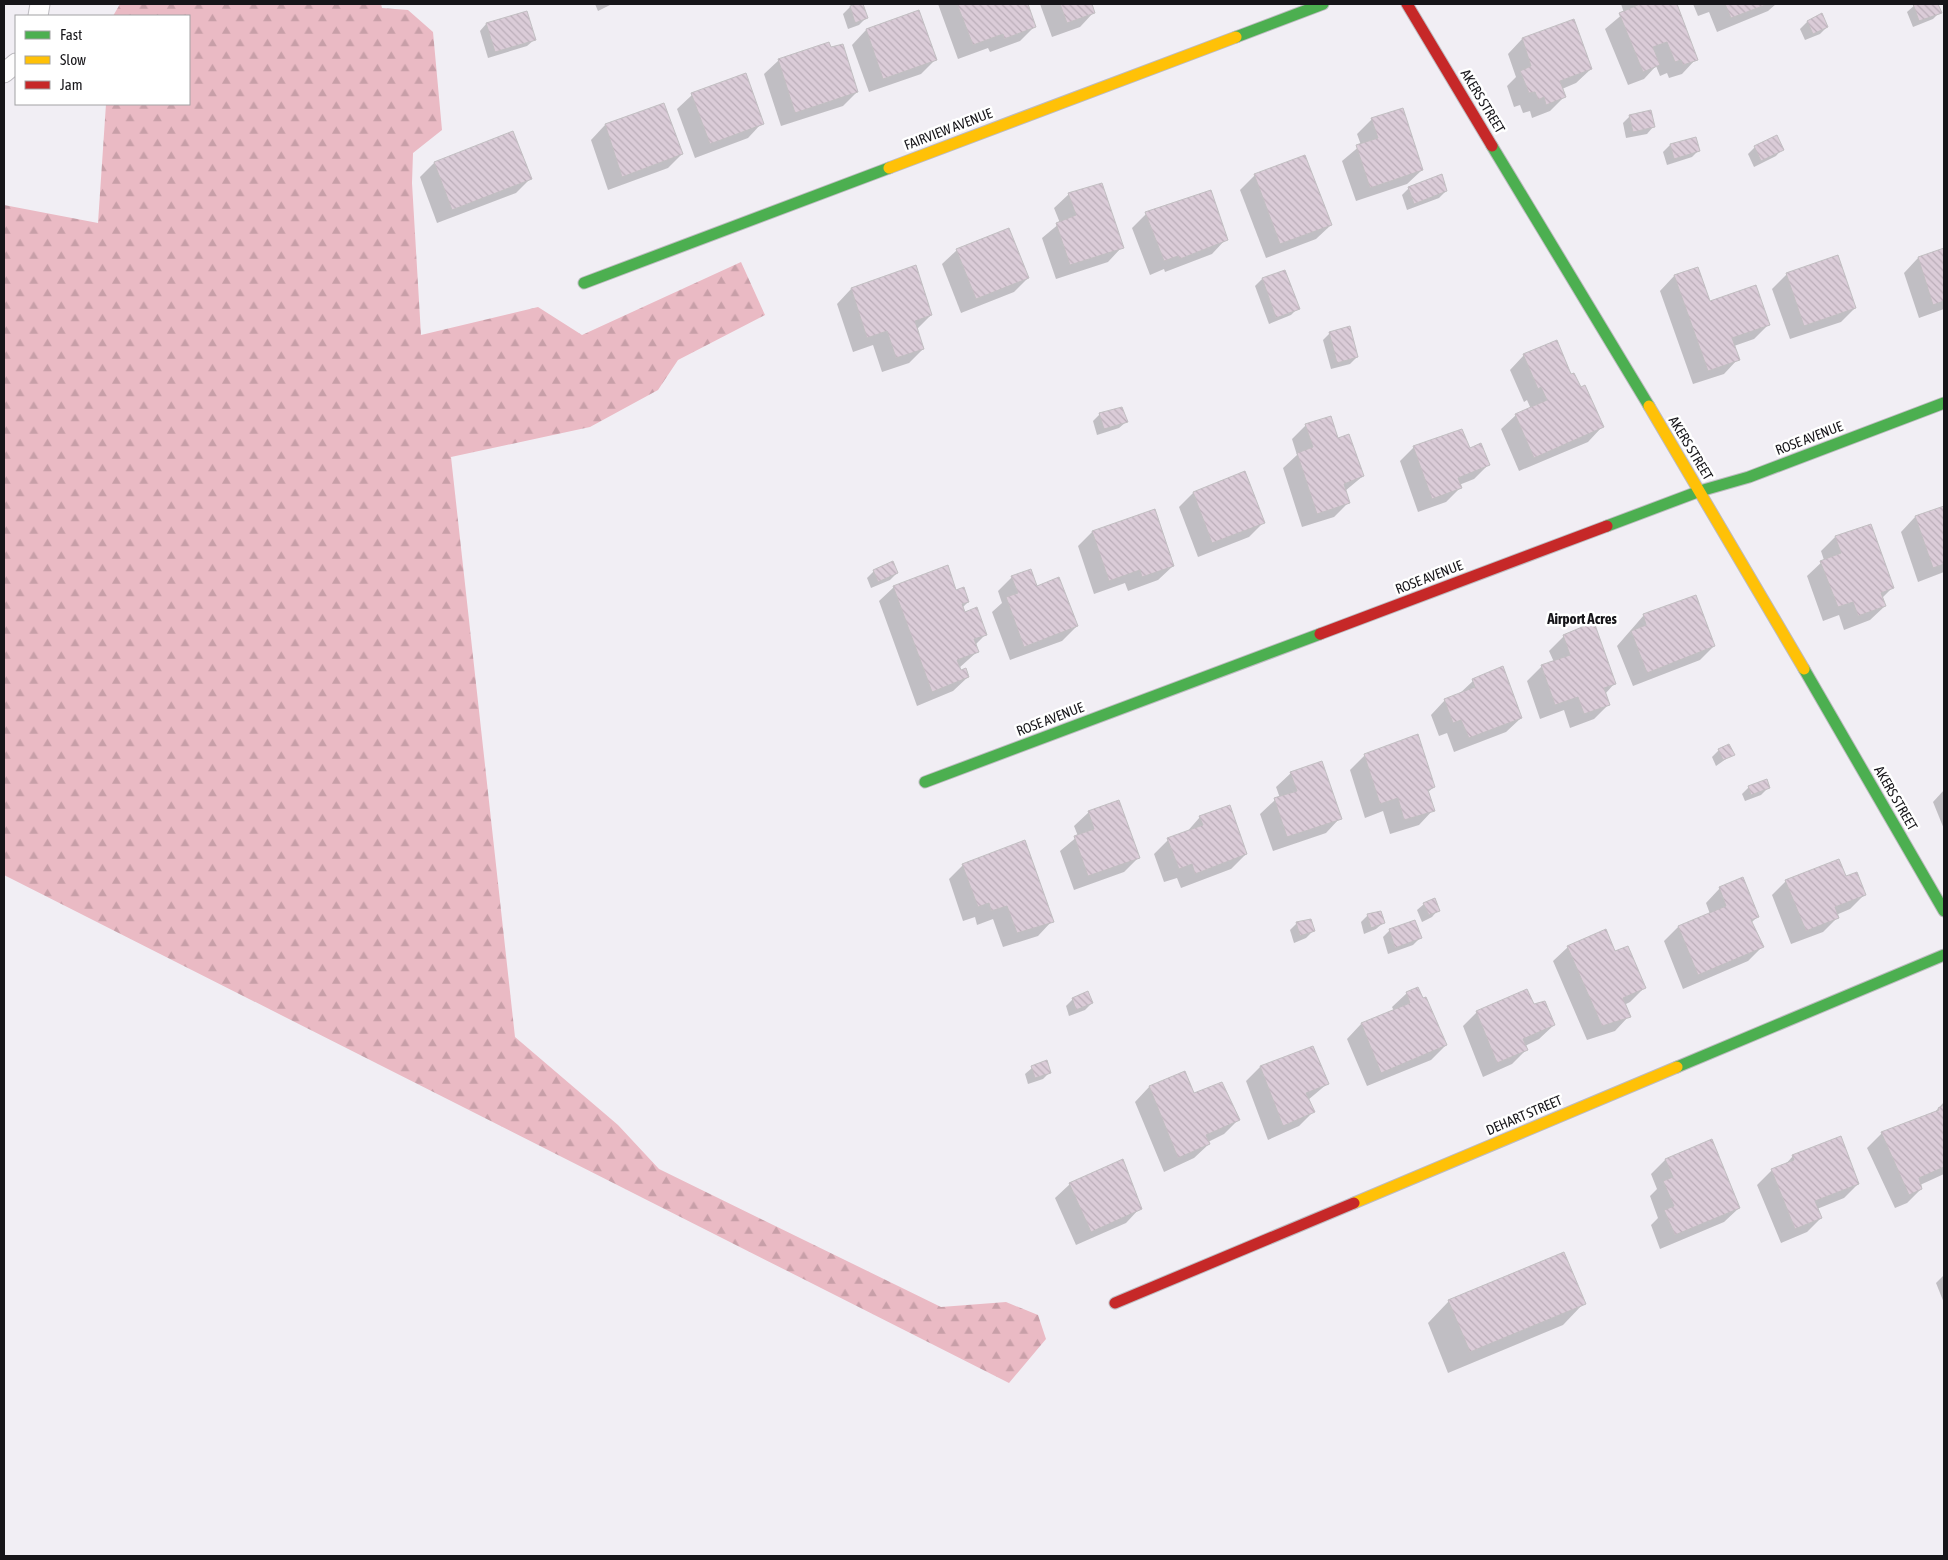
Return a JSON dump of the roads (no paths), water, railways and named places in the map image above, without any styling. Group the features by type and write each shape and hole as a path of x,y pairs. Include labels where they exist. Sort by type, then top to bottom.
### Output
{"street":[{"name":"FAIRVIEW AVENUE","path":"584,283 1323,4"},
{"name":"AKERS STREET","path":"1407,4 1700,491 1944,910"},
{"name":"ROSE AVENUE","path":"925,782 1700,491 1750,477 1944,402"},
{"name":"DEHART STREET","path":"1115,1303 1944,955"}],"lane":[{"path":"4,73 15,64"}],"district":[{"name":"Airport Acres","path":"1582,618"}]}
